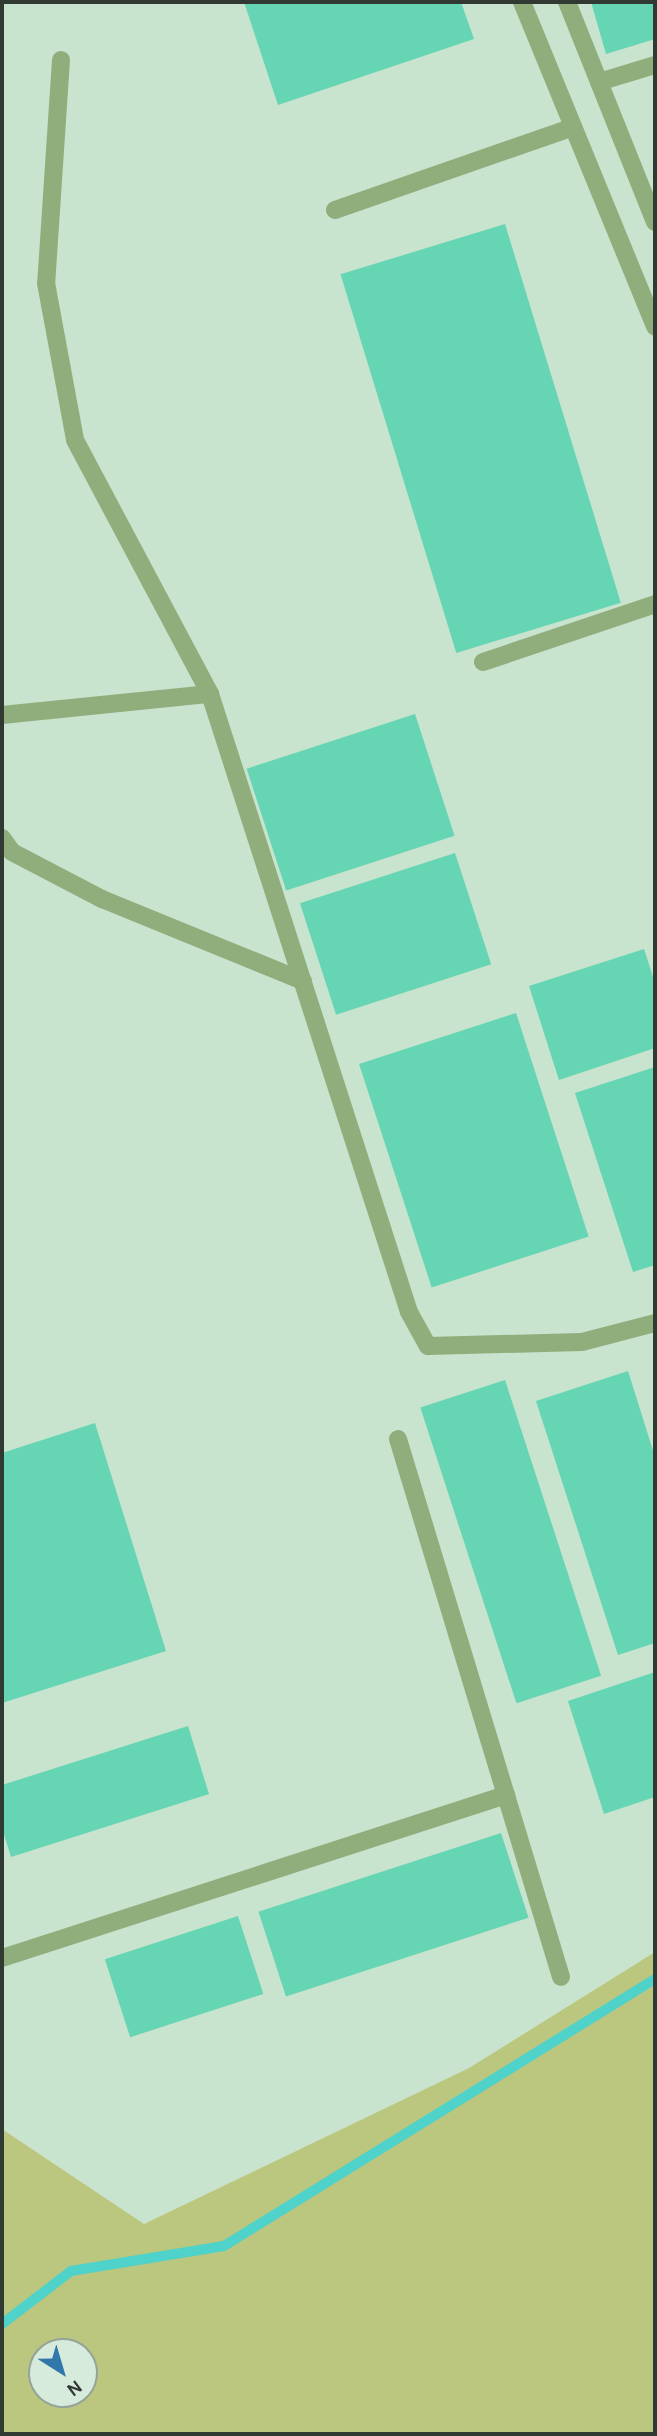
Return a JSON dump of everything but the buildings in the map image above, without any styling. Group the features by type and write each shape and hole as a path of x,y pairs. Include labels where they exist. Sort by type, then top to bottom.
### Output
{"street":[{"path":"522,2 655,327"},
{"path":"567,2 655,222"},
{"path":"61,60 46,282 75,440 210,694 409,1312 428,1346 582,1342 655,1323"},
{"path":"599,82 655,65"},
{"path":"335,210 573,127"},
{"path":"483,662 655,604"},
{"path":"2,715 210,694"},
{"path":"2,838 12,852 102,899 303,981"},
{"path":"398,1439 561,1978"},
{"path":"2,1958 506,1795"}],"shaded area":[{"path":"2,2 655,2 655,1952 469,2068 144,2224 2,2129"}],"green space":[{"path":"655,1952 655,2434 2,2434 2,2129 144,2224 469,2068"}],"waterway":[{"path":"2,2324 71,2271 224,2246 655,1979"}]}
